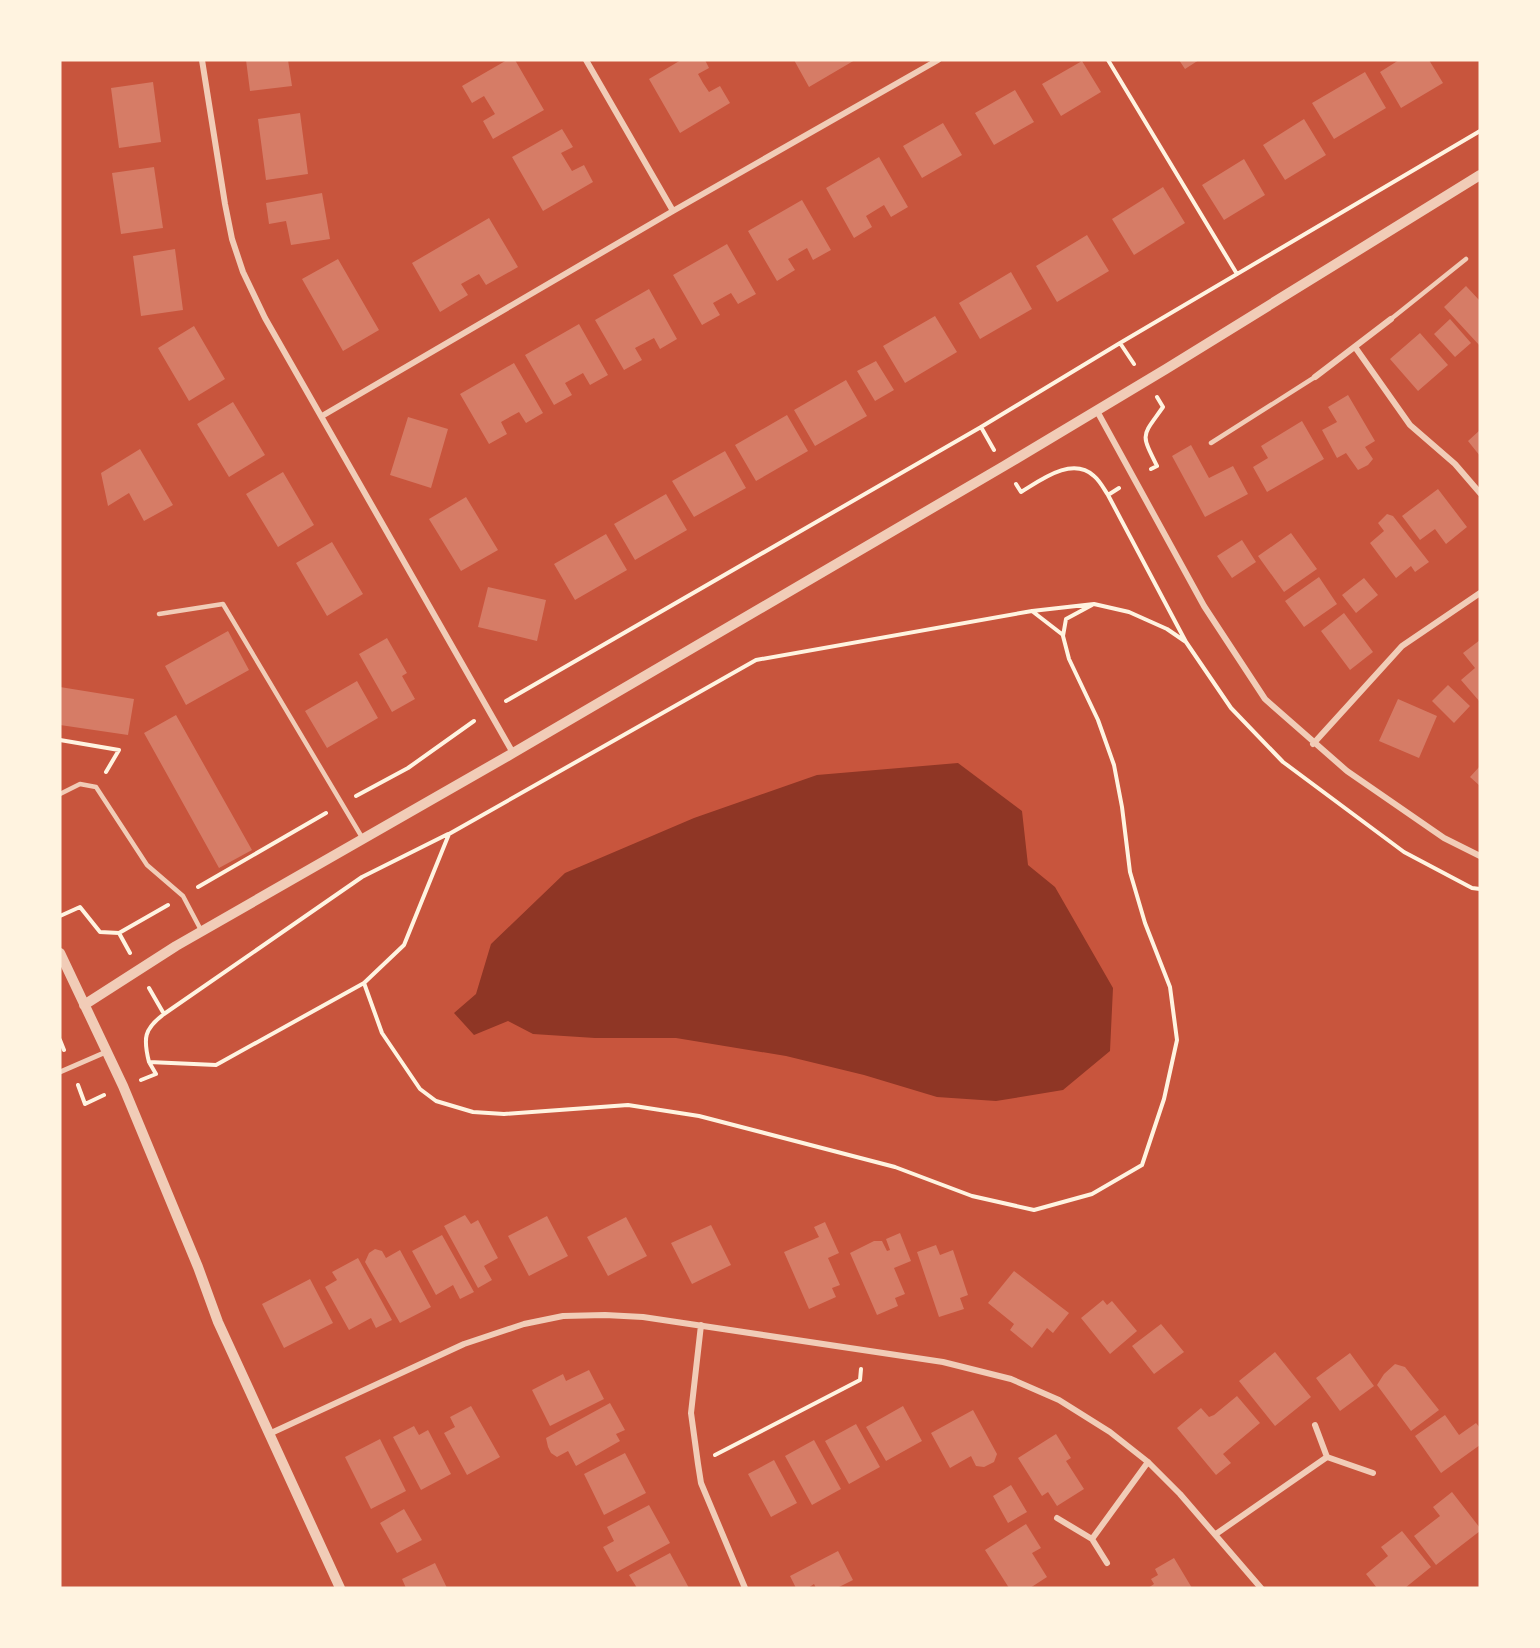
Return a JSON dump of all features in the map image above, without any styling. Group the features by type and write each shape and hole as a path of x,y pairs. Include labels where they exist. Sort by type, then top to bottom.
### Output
{"street":[{"path":"202,60 225,204 232,238 243,272 265,318 513,753"},
{"path":"585,60 673,211"},
{"path":"322,416 673,211 938,60"},
{"path":"84,1005 159,956 513,753 1097,411 1480,175"},
{"path":"1315,377 1391,319"},
{"path":"1355,347 1410,424 1455,464 1480,494"},
{"path":"1097,411 1204,606 1265,699 1313,744 1347,771 1444,838 1480,856"},
{"path":"1313,744 1402,646 1480,593"},
{"path":"60,953 123,1086 198,1267 218,1322 340,1588"},
{"path":"60,1072 106,1052"},
{"path":"269,1434 464,1344 524,1324 563,1316 605,1315 701,1325 943,1362 1011,1379 1059,1400 1110,1432 1148,1462 1180,1494 1261,1588"},
{"path":"701,1325 691,1413 701,1483 745,1588"},
{"path":"1316,1425 1327,1457"},
{"path":"1215,1534 1327,1457"},
{"path":"1327,1457 1373,1473"},
{"path":"1092,1539 1148,1462"},
{"path":"1057,1518 1092,1539 1107,1563"}],"lane":[{"path":"1391,319 1466,259"},
{"path":"1211,443 1315,377"},
{"path":"159,614 223,604 363,839"},
{"path":"60,795 80,784 96,787 147,865 183,896 202,932"}],"path":[{"path":"1108,60 1238,274"},
{"path":"119,933 408,768 489,711 981,427 1480,131"},
{"path":"1108,495 1156,466 1144,440 1146,430 1163,407 1120,343"},
{"path":"981,427 1022,492 1050,475 1068,468 1083,469 1095,476 1108,495 1186,642 1231,708 1283,762 1404,852 1472,888 1480,889"},
{"path":"164,1014 362,877 449,834 756,660 1032,611 1094,604 1129,612 1167,629 1186,642"},
{"path":"364,983 382,1033 420,1089 436,1101 473,1112 504,1114 628,1105 699,1116 754,1129 895,1167 972,1196 1034,1210 1092,1194 1142,1165 1164,1100 1177,1040 1170,987 1145,922 1130,872 1114,765 1098,720 1069,658 1063,636 1066,619 1094,604"},
{"path":"1032,611 1063,636"},
{"path":"60,740 119,750 96,787"},
{"path":"123,1086 156,1074 149,1062 216,1065 364,983 404,945 449,834"},
{"path":"698,1464 861,1380 862,1350"}],"shaded area":[{"path":"958,763 1022,811 1028,865 1055,887 1113,988 1110,1051 1063,1090 996,1101 937,1097 864,1075 786,1056 676,1038 595,1038 533,1034 508,1021 474,1035 454,1013 476,994 491,944 565,873 694,818 817,775"}],"building":[{"path":"246,60 288,60 292,86 250,91"},
{"path":"507,60 515,60 544,110 493,139 483,121 495,114 484,96 472,103 462,86"},
{"path":"681,60 705,60 709,68 698,74 703,83 709,92 720,86 730,103 680,133 649,79"},
{"path":"794,60 855,60 809,87"},
{"path":"1179,60 1199,60 1185,69"},
{"path":"1399,60 1429,60 1443,83 1401,108 1380,72"},
{"path":"1082,61 1101,92 1061,116 1042,84"},
{"path":"1365,72 1386,108 1334,139 1312,103"},
{"path":"153,82 161,142 119,148 111,88"},
{"path":"1015,90 1034,122 994,145 975,113"},
{"path":"300,113 308,174 266,180 258,119"},
{"path":"1304,119 1326,155 1285,180 1263,145"},
{"path":"943,123 962,155 922,178 903,146"},
{"path":"562,129 573,147 561,153 572,171 584,165 593,182 543,211 512,157"},
{"path":"879,157 908,207 891,217 884,205 866,216 872,227 854,238 826,188"},
{"path":"1244,159 1265,195 1224,220 1202,185"},
{"path":"154,167 163,228 121,234 112,173"},
{"path":"1163,187 1185,223 1134,255 1112,219"},
{"path":"322,193 330,239 291,245 286,221 269,224 266,203"},
{"path":"802,200 831,250 813,260 807,248 788,259 795,270 777,281 748,231"},
{"path":"489,218 518,267 486,285 479,274 461,284 468,295 440,312 412,263"},
{"path":"1087,235 1109,271 1057,302 1036,266"},
{"path":"727,244 756,294 738,304 731,293 713,303 720,315 702,325 673,275"},
{"path":"175,249 183,310 141,316 133,256"},
{"path":"338,259 379,330 343,351 302,279"},
{"path":"1011,272 1032,309 980,339 959,303"},
{"path":"1466,286 1480,301 1480,346 1444,307"},
{"path":"649,289 677,339 660,349 654,338 635,348 642,360 624,370 595,320"},
{"path":"935,316 957,352 905,383 883,346"},
{"path":"1450,319 1471,343 1455,357 1434,334"},
{"path":"579,324 608,375 590,385 583,373 565,383 572,395 554,405 525,355"},
{"path":"194,326 225,379 189,401 158,348"},
{"path":"1420,333 1448,365 1418,391 1390,359"},
{"path":"876,361 894,390 875,401 857,371"},
{"path":"514,363 543,413 526,423 519,412 501,422 507,434 489,444 460,394"},
{"path":"846,380 867,416 815,446 794,410"},
{"path":"1348,395 1375,441 1365,447 1373,459 1368,465 1358,470 1346,453 1337,458 1322,430 1337,422 1328,407"},
{"path":"233,402 265,455 229,477 197,424"},
{"path":"787,415 808,451 756,481 735,445"},
{"path":"408,417 448,429 431,488 390,475"},
{"path":"1302,421 1324,459 1267,492 1253,467 1268,458 1261,446"},
{"path":"1480,430 1480,456 1468,441"},
{"path":"1191,445 1209,478 1233,466 1248,494 1205,517 1172,456"},
{"path":"140,449 173,505 144,521 129,493 108,506 101,473"},
{"path":"725,451 746,488 694,517 672,481"},
{"path":"283,472 314,525 278,547 246,494"},
{"path":"1438,489 1467,527 1446,544 1435,529 1420,540 1402,516"},
{"path":"666,494 687,530 635,560 614,524"},
{"path":"466,497 498,550 461,571 429,519"},
{"path":"1387,514 1393,516 1429,562 1415,572 1411,566 1396,578 1370,543 1384,531 1378,523"},
{"path":"1291,533 1317,569 1284,592 1258,556"},
{"path":"606,534 627,570 575,600 554,564"},
{"path":"1242,540 1256,562 1232,578 1217,556"},
{"path":"332,542 363,594 327,616 296,563"},
{"path":"1319,577 1337,604 1304,627 1285,601"},
{"path":"1364,578 1378,595 1356,613 1342,595"},
{"path":"488,587 546,600 537,641 478,627"},
{"path":"1344,613 1373,652 1350,670 1321,631"},
{"path":"228,631 249,670 186,705 165,666"},
{"path":"387,638 407,673 402,676 415,699 392,712 359,654"},
{"path":"1480,640 1480,702 1461,680 1475,668 1463,653"},
{"path":"357,681 378,718 327,748 305,711"},
{"path":"1448,685 1470,706 1454,723 1432,701"},
{"path":"60,687 134,699 128,735 60,725"},
{"path":"1398,699 1437,716 1419,758 1379,741"},
{"path":"176,715 252,850 219,868 144,733"},
{"path":"1480,766 1480,786 1470,777"},
{"path":"465,1215 471,1224 478,1220 498,1258 484,1266 492,1280 478,1288 444,1226"},
{"path":"547,1216 568,1256 529,1276 508,1236"},
{"path":"626,1217 647,1256 608,1276 587,1237"},
{"path":"825,1222 839,1253 828,1258 840,1285 832,1288 836,1297 809,1309 784,1252 819,1237 814,1227"},
{"path":"711,1225 731,1265 692,1284 671,1243"},
{"path":"900,1233 911,1261 894,1268 905,1294 895,1298 898,1306 877,1315 850,1253 874,1241 882,1241 887,1251 890,1250 886,1239"},
{"path":"442,1235 474,1292 460,1299 453,1285 436,1295 412,1251"},
{"path":"936,1245 940,1255 953,1250 968,1295 960,1298 964,1309 939,1317 917,1252"},
{"path":"375,1249 382,1251 386,1258 400,1250 431,1307 400,1323 365,1262 369,1253"},
{"path":"358,1258 392,1320 376,1328 371,1318 349,1330 325,1287 337,1280 332,1272"},
{"path":"1014,1271 1069,1313 1053,1333 1047,1328 1032,1348 1010,1330 1014,1324 988,1303"},
{"path":"310,1279 333,1323 284,1348 262,1304"},
{"path":"1103,1300 1107,1305 1112,1301 1137,1331 1110,1354 1081,1318"},
{"path":"1161,1324 1184,1352 1154,1374 1132,1346"},
{"path":"1275,1352 1311,1397 1275,1426 1239,1381"},
{"path":"1350,1353 1374,1386 1340,1411 1316,1378"},
{"path":"1395,1364 1405,1367 1439,1410 1411,1431 1377,1385 1384,1374"},
{"path":"589,1370 604,1399 550,1426 532,1390 563,1374 566,1381"},
{"path":"1237,1396 1260,1423 1223,1454 1231,1463 1216,1475 1177,1428 1201,1408 1209,1417"},
{"path":"610,1403 625,1430 616,1434 620,1441 576,1466 568,1451 557,1457 551,1453 546,1438"},
{"path":"471,1406 500,1457 467,1475 444,1433 455,1427 450,1417"},
{"path":"903,1406 922,1441 886,1461 866,1427"},
{"path":"973,1410 997,1454 994,1462 984,1467 976,1466 971,1456 950,1468 931,1433"},
{"path":"1445,1415 1459,1435 1476,1423 1480,1428 1480,1445 1441,1473 1415,1436"},
{"path":"856,1424 880,1467 849,1484 825,1441"},
{"path":"414,1426 419,1435 428,1430 451,1474 421,1490 393,1437"},
{"path":"1056,1434 1071,1458 1066,1461 1084,1489 1057,1506 1048,1492 1042,1496 1018,1458"},
{"path":"380,1439 406,1491 371,1509 345,1457"},
{"path":"814,1440 841,1489 812,1505 785,1456"},
{"path":"625,1453 646,1493 604,1515 584,1474"},
{"path":"774,1460 797,1503 771,1517 748,1474"},
{"path":"1011,1485 1027,1512 1008,1523 993,1496"},
{"path":"1452,1492 1480,1531 1436,1565 1414,1536 1440,1516 1433,1507"},
{"path":"649,1505 670,1543 617,1572 603,1547 614,1541 607,1527"},
{"path":"404,1509 422,1540 397,1553 380,1523"},
{"path":"1026,1524 1041,1548 1032,1553 1047,1577 1030,1588 1009,1588 985,1550"},
{"path":"1402,1531 1431,1567 1405,1588 1377,1588 1366,1574 1388,1556 1381,1547"},
{"path":"838,1551 853,1580 837,1588 816,1588 814,1584 808,1588 796,1588 790,1576"},
{"path":"670,1553 689,1588 637,1588 629,1575"},
{"path":"1174,1558 1192,1588 1148,1588 1154,1584 1151,1579 1158,1575 1155,1569"},
{"path":"435,1563 447,1588 406,1588 402,1579"}]}
